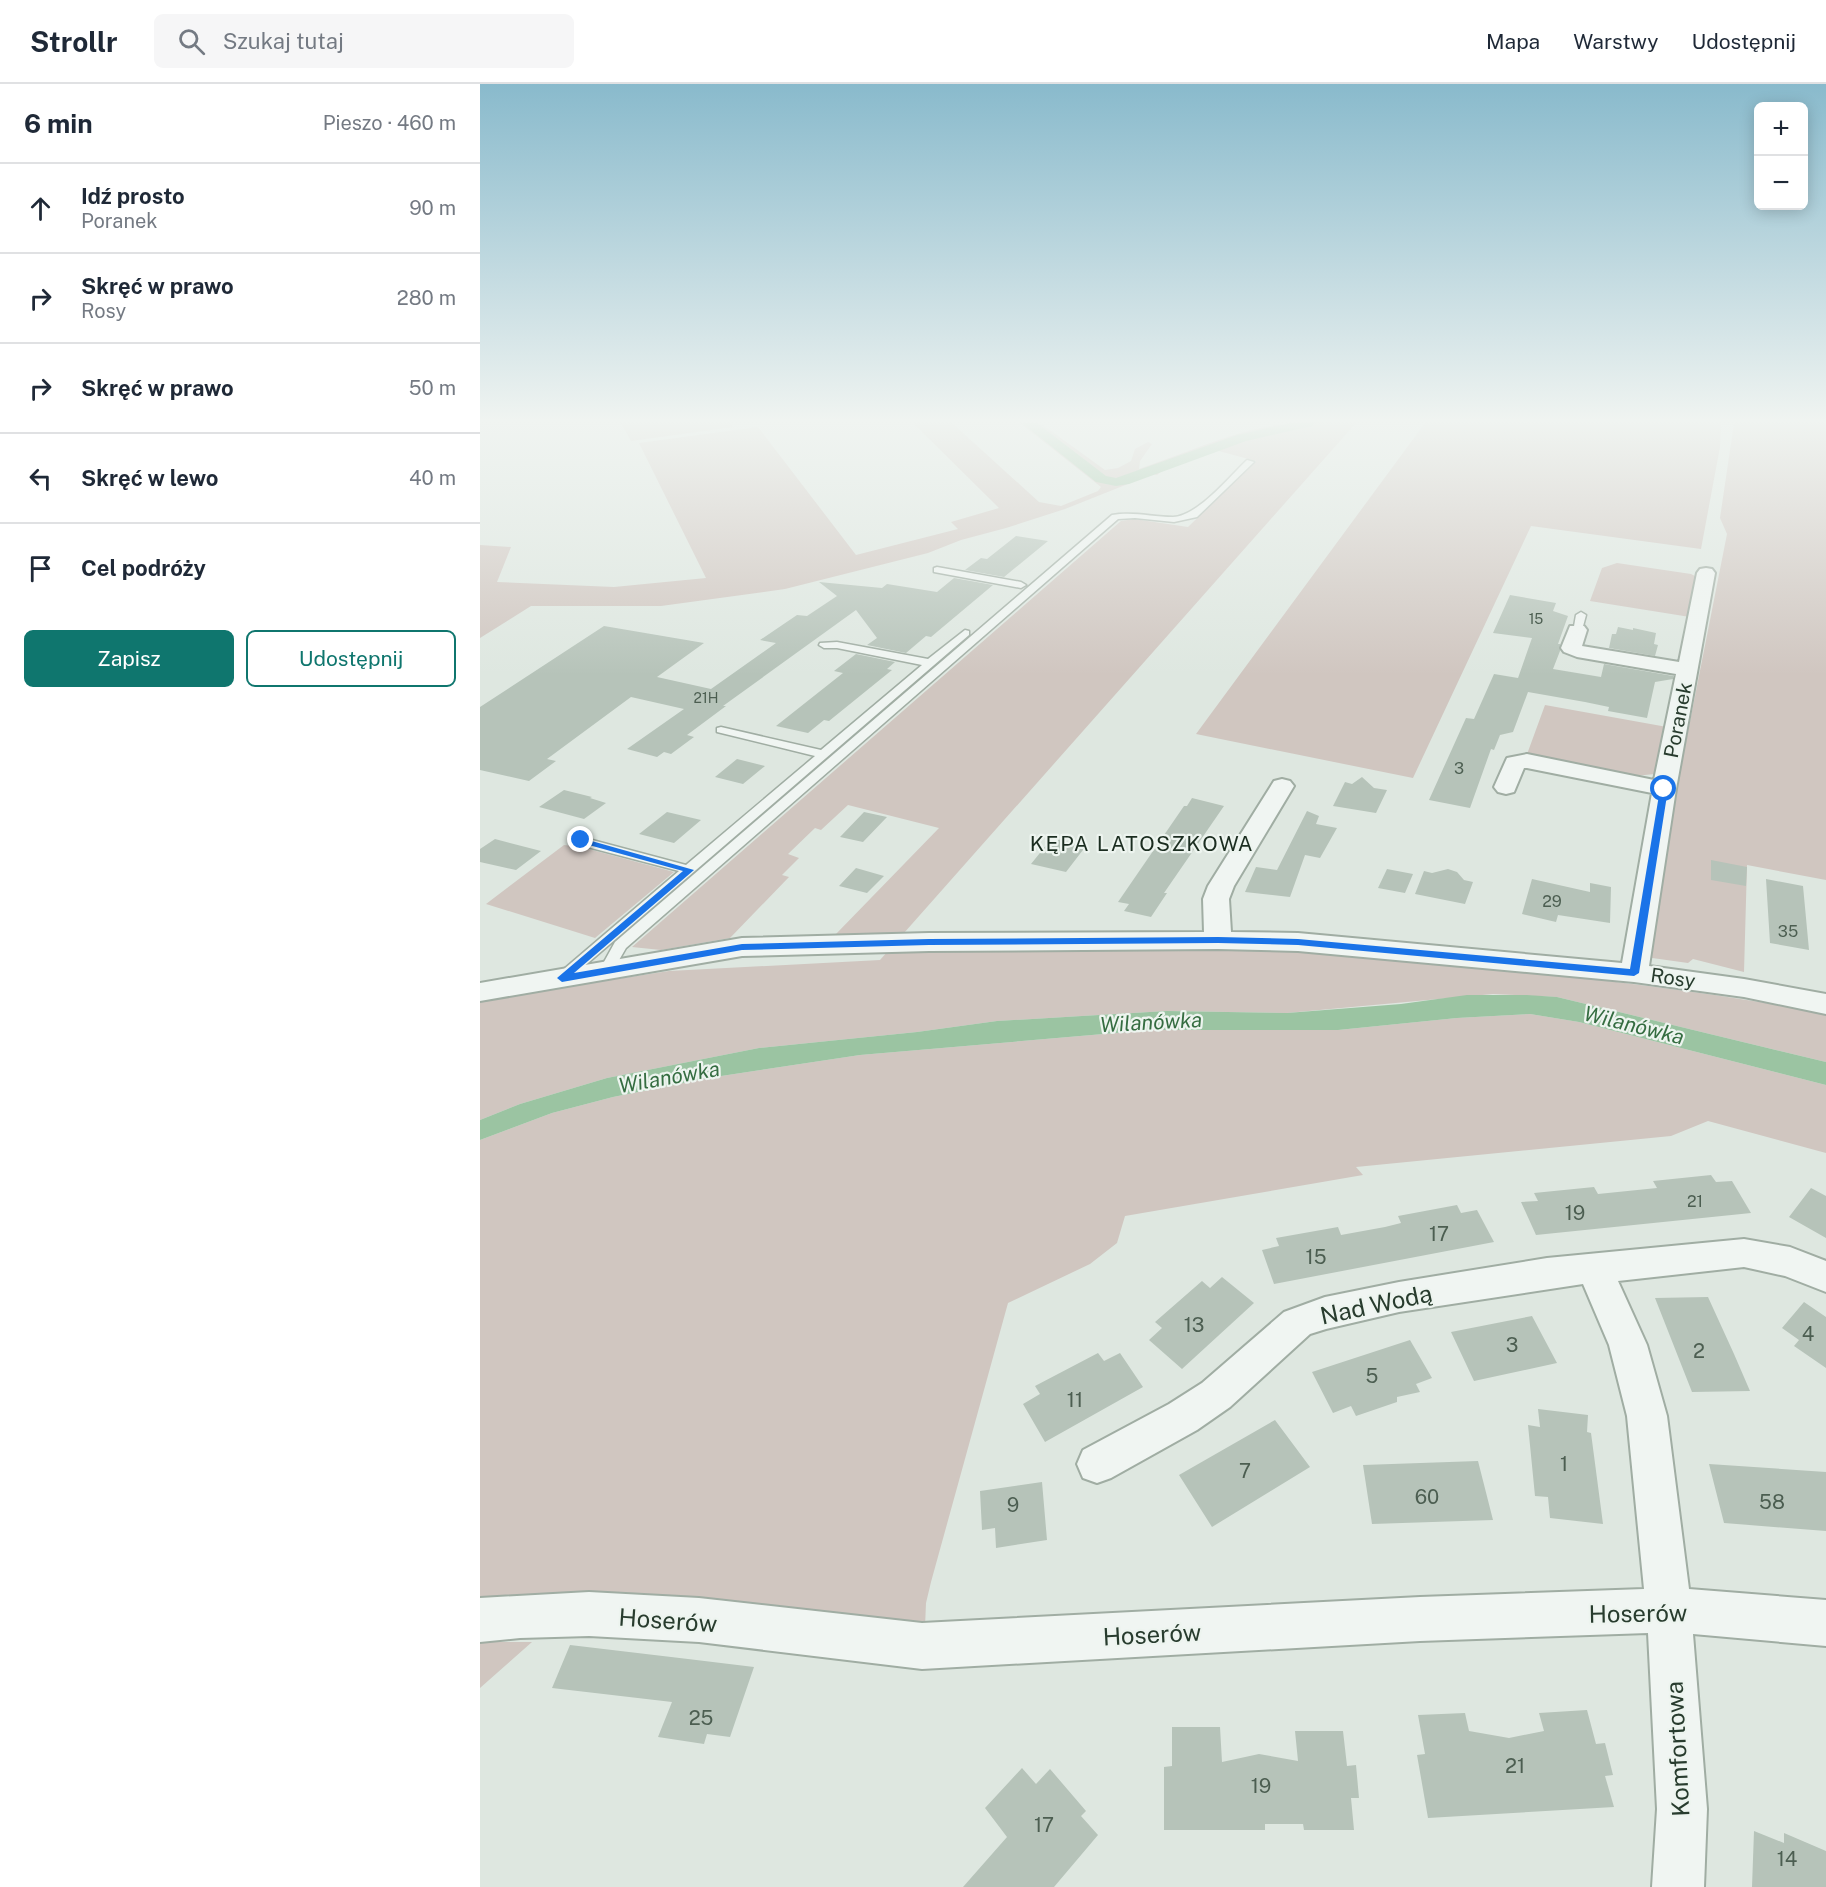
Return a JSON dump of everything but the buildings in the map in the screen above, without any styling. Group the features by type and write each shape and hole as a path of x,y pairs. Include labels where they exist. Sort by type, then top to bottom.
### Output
{"street":[{"name":"Poranek","path":"1634,973 1664,789 1706,573"},
{"path":"1579,622 1571,648 1576,651 1688,670"},
{"path":"1506,787 1515,763 1527,761 1664,789"},
{"path":"1218,940 1216,908 1221,886 1282,786"},
{"name":"Rosy","path":"480,992 742,947 929,942 1218,940 1298,942 1634,973 1744,988 1826,1004"},
{"name":"Nad Wodą","path":"1097,1464 1183,1417 1216,1395 1279,1336 1297,1323 1324,1313 1399,1297 1547,1273 1744,1253 1790,1262 1826,1277"},
{"path":"1594,1268 1628,1345 1647,1416 1669,1610"},
{"name":"Hoserów","path":"480,1620 589,1614 688,1620 922,1646 1420,1619 1669,1610 1826,1623"},
{"name":"Komfortowa","path":"1669,1610 1682,1809 1678,1887"}],"lane":[{"path":"606,971 620,945 1115,517 1130,515 1170,520 1188,518 1202,507"},
{"path":"562,978 1092,524"},
{"path":"937,570 1022,585"},
{"path":"831,643 930,663"},
{"path":"722,730 823,754"},
{"path":"581,840 690,870"}],"shaded area":[{"path":"671,507 819,507 856,555 958,529 951,522 999,508 1070,507 961,540 928,553 785,589 661,606 531,606 480,638 480,545 511,547 497,582 614,587 706,578"},
{"path":"1208,507 1281,507 904,933 836,934 939,828 848,805 821,830 815,828 788,854 799,858 782,875 789,877 730,938 661,950 632,947 1121,521 1134,519 1188,527"},
{"path":"1363,507 1709,507 1701,549 1531,526 1413,778 1196,734"},
{"path":"1722,507 1826,507 1826,880 1747,865 1744,972 1693,959 1688,963 1645,957 1727,534 1720,518"},
{"path":"1617,563 1691,574 1697,577 1690,617 1590,601 1602,568"},
{"path":"1545,705 1667,727 1655,774 1624,777 1526,757"},
{"path":"564,845 581,847 674,872 595,938 486,904"},
{"path":"1282,948 1549,974 1749,1000 1815,1011 1826,1014 1826,1062 1557,997 1493,994 1287,1013 1167,1011 997,1021 917,1032 759,1048 607,1078 520,1104 480,1120 480,1000 669,971 880,960 888,951"},
{"path":"1530,1014 1579,1022 1826,1085 1826,1153 1708,1121 1671,1136 1356,1167 1363,1175 1125,1216 1117,1243 1090,1264 1008,1303 931,1582 926,1603 925,1627 480,1599 480,1140 552,1113 613,1097 708,1078 860,1055 1150,1030 1338,1030 1457,1018"},
{"path":"480,1642 532,1642 480,1688"}],"water":[{"name":"Wilanówka","path":"1467,995 1557,997 1826,1062 1826,1085 1579,1022 1530,1014 1457,1018 1338,1030 1150,1030 860,1055 708,1078 613,1097 552,1113 480,1140 480,1120 520,1104 607,1078 759,1048 917,1032 997,1021 1167,1011 1287,1013 1401,1004"}],"district":[{"name":"KĘPA LATOSZKOWA","path":"1142,843"}],"route":[{"path":"581,840 690,870 562,978 742,947 929,942 1218,940 1298,942 1634,973 1664,789"}]}
